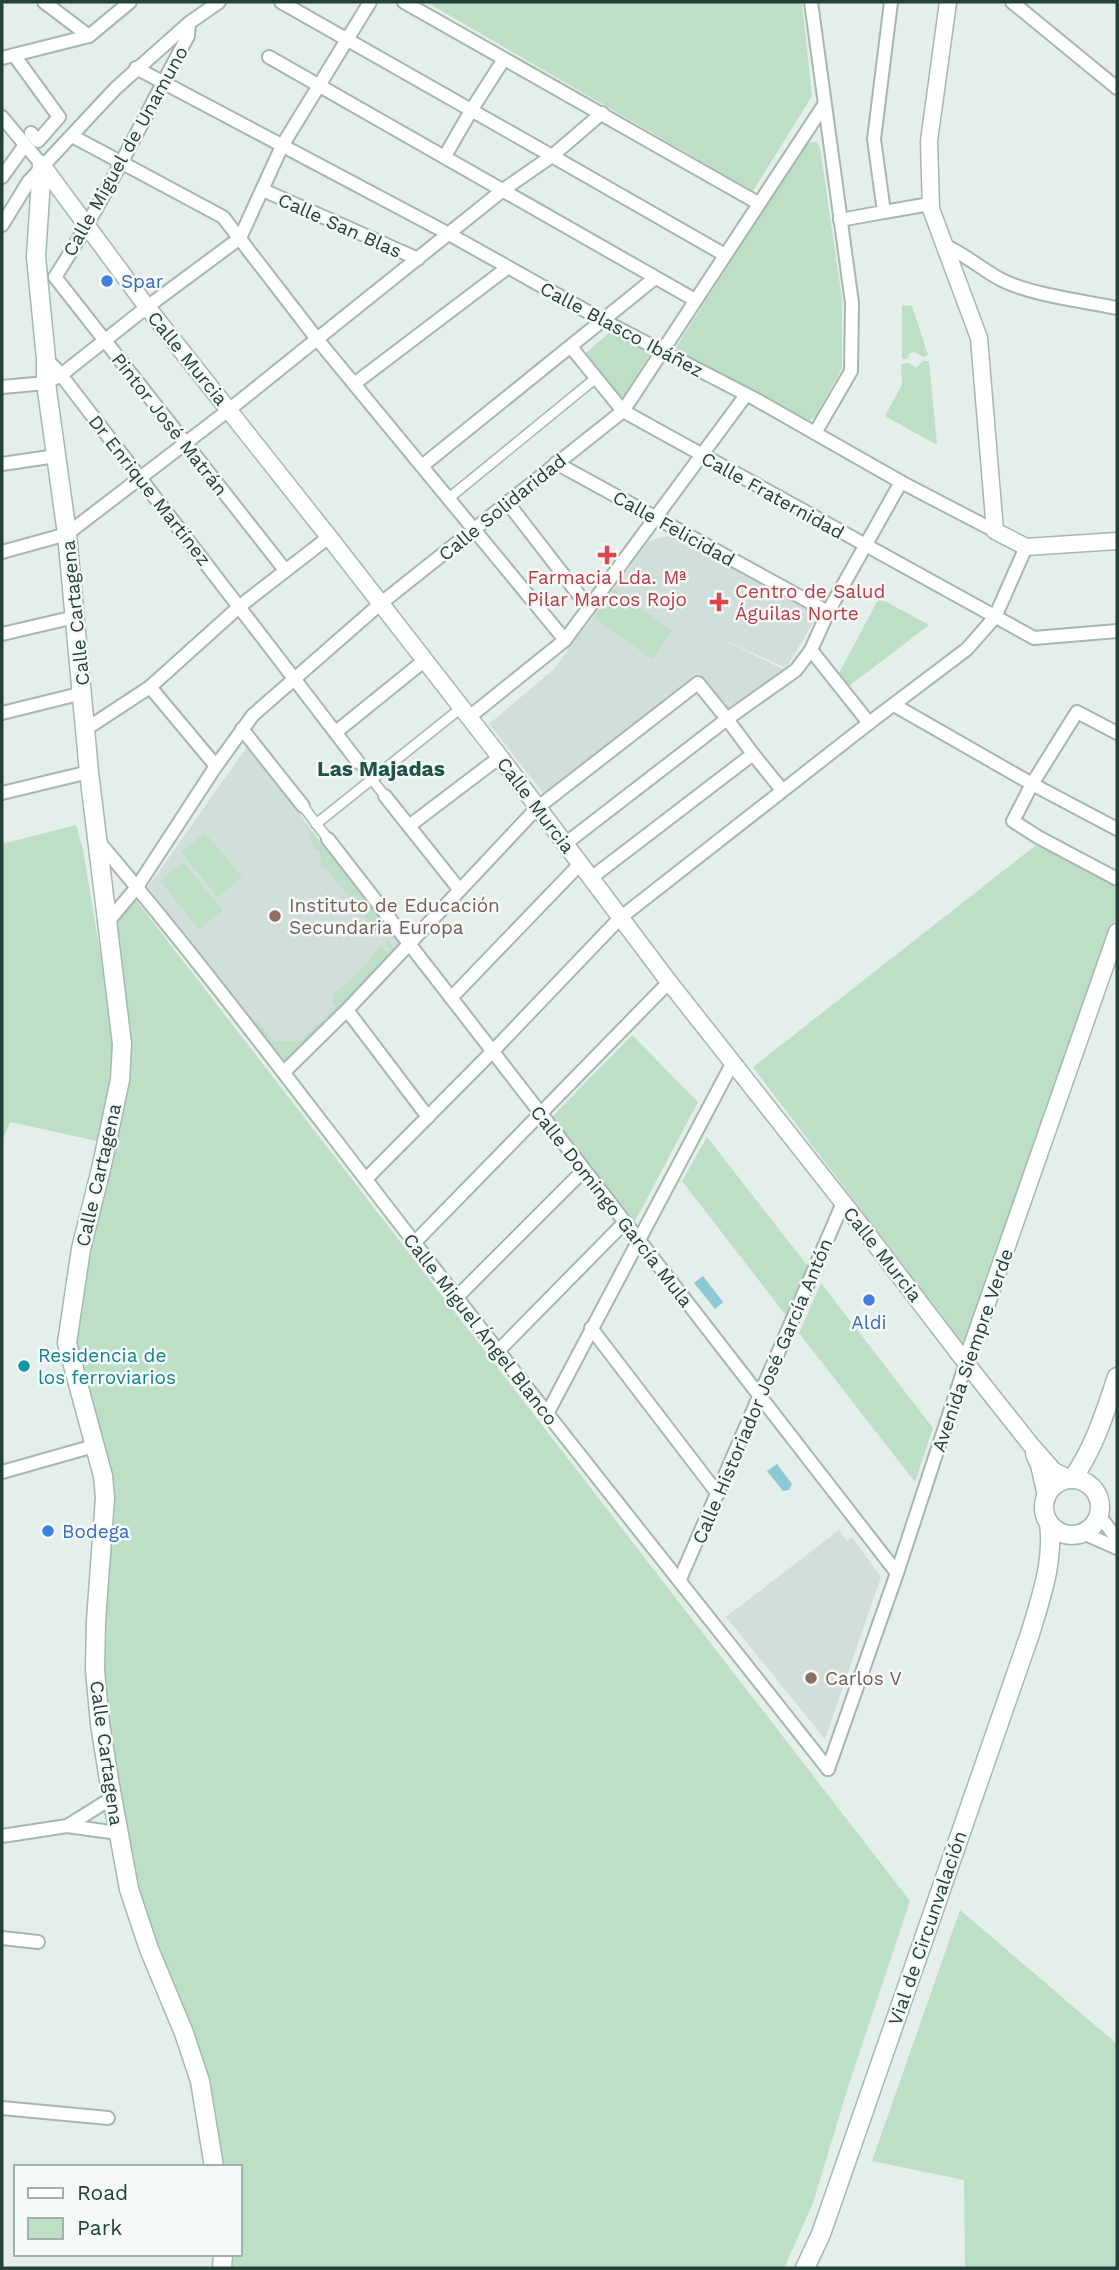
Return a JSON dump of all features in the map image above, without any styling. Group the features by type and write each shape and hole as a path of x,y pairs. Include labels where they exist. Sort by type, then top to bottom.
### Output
{"main road":[{"name":"Calle Cartagena","path":"42,166 36,257 47,275 46,359 54,379 56,456 122,1062 102,1165 81,1249 67,1343 103,1476 105,1498 95,1670 100,1724 129,1889 138,1920 184,2033 200,2081 214,2165"},
{"path":"1071,1479 1085,1460 1117,1377"},
{"path":"1094,1490 1085,1482 1071,1479 1056,1484 1046,1496 1044,1510 1049,1523 1064,1534 1082,1533 1093,1525 1099,1515 1100,1507 1094,1490 1094,1461 1104,1416"},
{"name":"Vial de Circunvalación","path":"1045,1587 1051,1544 1049,1523"},
{"name":"Vial de Circunvalación","path":"805,2268 821,2234 1045,1587 1063,1550 1082,1533"}],"street":[{"path":"44,2 89,36"},
{"path":"2,225 29,181 116,88 189,23 219,2"},
{"path":"281,2 725,255"},
{"path":"2,387 54,379 240,238 282,146 370,2"},
{"path":"404,2 758,203"},
{"path":"811,2 852,303 852,371 815,433"},
{"path":"884,212 874,139 891,2"},
{"path":"948,2 929,141 930,204 979,338 995,531"},
{"path":"1012,2 1117,88"},
{"path":"31,132 38,141 59,117 7,57 89,36 124,3"},
{"name":"Calle Miguel de Unamuno","path":"47,275 88,227 188,36 189,23"},
{"path":"269,57 695,300"},
{"path":"445,156 504,59"},
{"name":"Calle Blasco Ibáñez","path":"136,68 449,234 604,321 663,350 901,482 1026,547"},
{"name":"Calle Solidaridad","path":"106,924 137,887 216,766 253,715 380,604 623,411 824,105"},
{"path":"2,552 66,534 230,409 503,190 552,156 602,113"},
{"path":"2,117 42,166"},
{"path":"72,136 223,218 317,339 565,640"},
{"path":"2,177 24,145"},
{"name":"Calle Murcia","path":"42,166 147,307 425,660 669,982 844,1203 966,1363 1054,1471 1071,1479"},
{"name":"Calle San Blas","path":"262,190 418,259"},
{"path":"841,220 930,204"},
{"path":"944,245 1002,280 1044,293 1117,308"},
{"path":"354,384 507,268"},
{"name":"Pintor José Matrán","path":"47,275 105,340 285,570"},
{"path":"422,466 655,278"},
{"name":"Calle Fraternidad","path":"571,347 623,411 1034,638 1117,631"},
{"path":"449,498 596,378"},
{"name":"Dr Enrique Martínez","path":"54,379 139,476 358,762"},
{"path":"316,824 371,780 565,640 746,395"},
{"path":"2,464 56,456"},
{"name":"Calle Felicidad","path":"556,463 828,612"},
{"path":"565,844 727,719 796,670 811,649 828,612 901,482"},
{"path":"507,502 589,608"},
{"path":"86,729 150,687 240,606 329,537"},
{"path":"366,1179 620,918 967,649 995,617 1026,547 1117,541"},
{"path":"2,634 75,617"},
{"path":"811,649 869,723"},
{"path":"336,732 425,660"},
{"path":"284,1072 347,1010 537,808 698,683 782,790"},
{"path":"150,687 216,766"},
{"path":"2,713 83,694"},
{"path":"894,705 1117,829"},
{"path":"1117,733 1077,712 1032,784 1013,821 1117,879"},
{"path":"242,729 328,839"},
{"path":"591,878 753,754"},
{"path":"409,826 500,757"},
{"path":"358,762 459,889"},
{"path":"2,793 89,772"},
{"name":"Calle Domingo García Mula","path":"328,839 897,1573"},
{"name":"Calle Miguel Ángel Blanco","path":"98,841 284,1072 547,1414 828,1769"},
{"path":"451,998 580,864"},
{"name":"Avenida Siempre Verde","path":"828,1769 1117,932"},
{"path":"414,1243 669,982"},
{"path":"347,1010 428,1117"},
{"path":"547,1414 733,1062"},
{"path":"457,1297 584,1170"},
{"name":"Calle Historiador José García Antón","path":"680,1579 844,1203"},
{"path":"498,1350 625,1222"},
{"path":"591,1328 718,1494"},
{"name":"Calle Murcia","path":"1031,1445 1046,1496"},
{"path":"2,1472 94,1446"},
{"path":"1099,1515 1117,1539"},
{"path":"1082,1533 1117,1548"},
{"path":"67,1826 112,1798"},
{"path":"2,1836 67,1826 118,1833"},
{"path":"2,1938 38,1942"},
{"path":"2,2108 107,2118"}],"shaded area":[{"path":"672,535 818,615 786,668 711,634 787,671 727,711 699,674 545,795 489,724 554,669 649,541"},
{"name":"Instituto de Educación Secundaria Europa","path":"247,747 402,945 286,1063 148,887"},
{"name":"Carlos V","path":"839,1530 847,1541 852,1537 881,1577 825,1739 726,1617"}],"green space":[{"path":"426,2 802,2 812,96 753,191"},
{"path":"816,142 820,147 842,299 842,368 815,417 807,421 676,347 804,147"},
{"path":"902,305 912,306 928,355 923,357 914,352 910,353 907,359 902,359"},
{"path":"610,332 650,354 622,398 586,353"},
{"path":"923,361 929,361 937,445 885,416 902,385 901,364 909,363 916,368"},
{"path":"614,590 672,631 652,659 594,618"},
{"path":"879,598 929,625 849,686 839,673"},
{"path":"301,819 387,927 387,933 380,936 328,871 321,867 320,851 316,850 308,837 310,834"},
{"path":"76,825 83,850 113,1030 114,1059 97,1141 10,1122 2,1141 2,844"},
{"path":"205,833 242,877 218,897 181,852"},
{"path":"1040,842 1117,885 1117,915 965,1347 753,1067"},
{"path":"183,862 223,910 199,929 160,881"},
{"path":"136,900 910,1901 849,2084 813,2203 784,2268 231,2268 231,2256 242,2256 242,2165 220,2165 137,1893 116,1783 101,1677 106,1575 112,1520 73,1334 76,1298 119,1122 118,919"},
{"path":"388,940 396,950 286,1061 255,1023 256,1020 274,1041 300,1042 336,1007 332,1002 335,993 360,971 379,948 389,952 391,949 386,944"},
{"path":"632,1035 698,1102 635,1221 551,1118"},
{"path":"707,1137 810,1269 788,1318 682,1181"},
{"path":"821,1283 933,1428 915,1482 799,1333"},
{"path":"960,1910 1117,2044 1117,2268 965,2268 964,2180 872,2161"}],"water":[{"path":"703,1276 723,1302 715,1309 694,1283"},
{"path":"777,1464 792,1484 789,1490 783,1491 767,1471"}],"place":[{"name":"Spar","path":"107,281"},
{"name":"Farmacia Lda. Mª Pilar Marcos Rojo","path":"607,555"},
{"name":"Centro de Salud Águilas Norte","path":"719,602"},
{"name":"Instituto de Educación Secundaria Europa","path":"275,916"},
{"name":"Aldi","path":"869,1300"},
{"name":"Residencia de los ferroviarios","path":"24,1366"},
{"name":"Bodega","path":"48,1531"},
{"name":"Carlos V","path":"811,1678"}],"district":[{"name":"Las Majadas","path":"381,769"}]}
